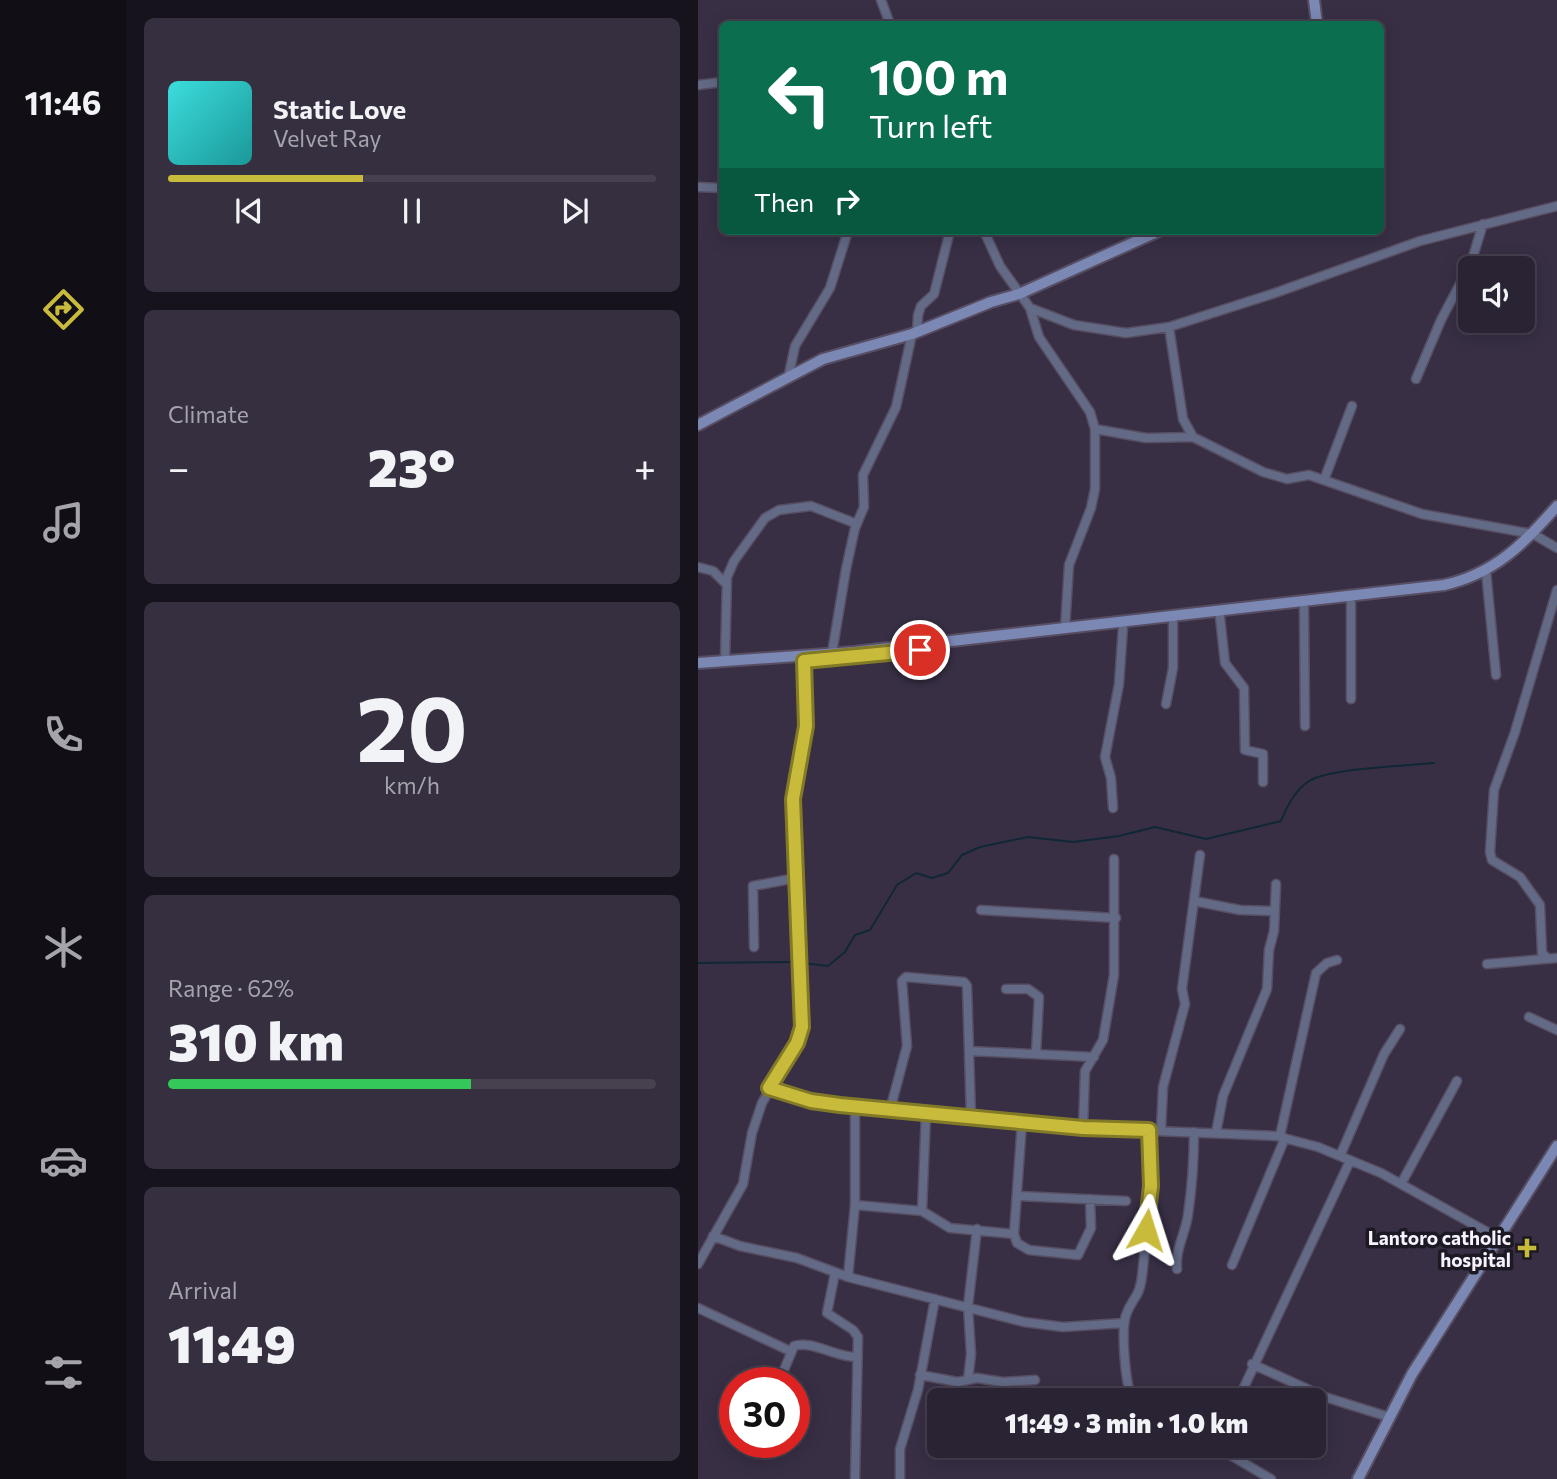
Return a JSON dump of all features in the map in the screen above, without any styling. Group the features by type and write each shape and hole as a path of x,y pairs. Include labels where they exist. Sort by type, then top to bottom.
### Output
{"street":[{"path":"881,0 889,21"},
{"path":"1314,0 1317,21"},
{"path":"698,85 719,82"},
{"path":"698,187 719,188"},
{"path":"1030,308 1074,325 1109,332 1169,327 1275,293 1420,241 1557,206"},
{"path":"1416,379 1441,320 1471,263 1483,224"},
{"path":"789,374 795,346 830,288 847,235"},
{"path":"832,653 846,569 865,503 863,475 892,419 918,315 921,306 934,294 949,235"},
{"path":"986,235 1000,266 1030,308 1039,337 1090,412 1095,429 1095,489 1091,508 1069,565 1066,628"},
{"path":"698,425 789,374 823,359 914,333 991,302 1019,294 1150,235"},
{"path":"1169,327 1183,419 1193,437"},
{"path":"1324,480 1352,406"},
{"path":"1095,429 1146,438 1193,437 1263,472 1287,479 1309,475 1416,512 1536,536 1557,548"},
{"path":"725,661 726,584 734,561 764,518 778,510 811,506 857,524"},
{"path":"698,666 1173,622 1446,591 1486,575 1520,555 1557,506"},
{"path":"1536,536 1557,518"},
{"path":"698,567 713,571 726,584"},
{"path":"698,666 725,661 804,658 1428,588 1486,575"},
{"path":"1486,575 1496,676"},
{"path":"1546,957 1542,953 1540,905 1520,877 1492,860 1490,852 1494,790 1515,732 1557,590"},
{"path":"1351,603 1351,699"},
{"path":"1304,608 1305,726"},
{"path":"1220,617 1225,663 1244,688 1245,750 1263,754 1263,782"},
{"path":"1166,704 1173,668 1173,622"},
{"path":"1113,808 1111,778 1105,757 1119,684 1123,627"},
{"path":"698,1264 743,1184 752,1133 769,1088 800,1035 802,982 793,799 806,726 804,658"},
{"path":"1161,1130 1164,1087 1185,1004 1182,989 1200,855"},
{"path":"1083,1128 1085,1071 1103,1040 1114,975 1114,859"},
{"path":"754,947 753,886 796,878"},
{"path":"1216,1133 1223,1096 1267,989 1276,884"},
{"path":"1194,901 1240,909 1273,911"},
{"path":"981,910 1116,918"},
{"path":"1487,964 1557,958"},
{"path":"1232,1265 1283,1137 1316,973 1320,967 1337,960"},
{"path":"889,1110 907,1046 903,978 964,982 968,993 971,1117"},
{"path":"1006,989 1028,989 1039,997 1036,1053"},
{"path":"1529,1017 1557,1030"},
{"path":"1340,1156 1384,1054 1400,1029"},
{"path":"969,1051 1094,1057"},
{"path":"1401,1184 1457,1081"},
{"path":"769,1088 811,1101 855,1107 1083,1128 1283,1137 1340,1156 1401,1184 1498,1238"},
{"path":"848,1277 855,1205 855,1107"},
{"path":"922,1211 926,1113"},
{"path":"1022,1122 1019,1196 1014,1234 1022,1248 1078,1255 1091,1228 1090,1199"},
{"path":"1131,1388 1123,1341 1124,1323 1127,1312 1140,1295 1151,1186 1149,1130"},
{"path":"1177,1269 1177,1249 1188,1216 1194,1170 1194,1132"},
{"path":"1358,1479 1389,1417 1557,1146"},
{"path":"1243,1388 1350,1161"},
{"path":"1019,1196 1126,1200"},
{"path":"855,1205 922,1211 950,1228 1014,1234"},
{"path":"968,1380 971,1354 968,1306 977,1229"},
{"path":"713,1236 739,1246 797,1258 848,1277 1024,1322 1063,1327 1124,1323"},
{"path":"835,1273 827,1313 853,1330 858,1337 856,1479"},
{"path":"900,1479 900,1449 920,1375 935,1299"},
{"path":"698,1308 790,1351"},
{"path":"784,1367 794,1346 809,1345 840,1357 856,1357"},
{"path":"1252,1364 1325,1397 1389,1417"},
{"path":"920,1375 937,1381 1035,1380"},
{"path":"1237,1458 1271,1479"}],"waterway":[{"path":"803,963 828,966 845,952 855,935 870,930 897,885 916,873 932,878 948,873 962,855 980,847 1028,837 1073,842 1119,836 1155,827 1206,839 1281,821 1300,789 1309,781 1320,777 1351,770 1434,763"},
{"path":"698,963 797,962"}],"place":[{"name":"Lantoro catholic hospital","path":"1527,1248"}],"route":[{"path":"920,650 804,661 806,726 793,799 802,1027 797,1043 769,1088 811,1101 840,1105 1083,1128 1149,1130 1151,1186 1146,1230"}]}
